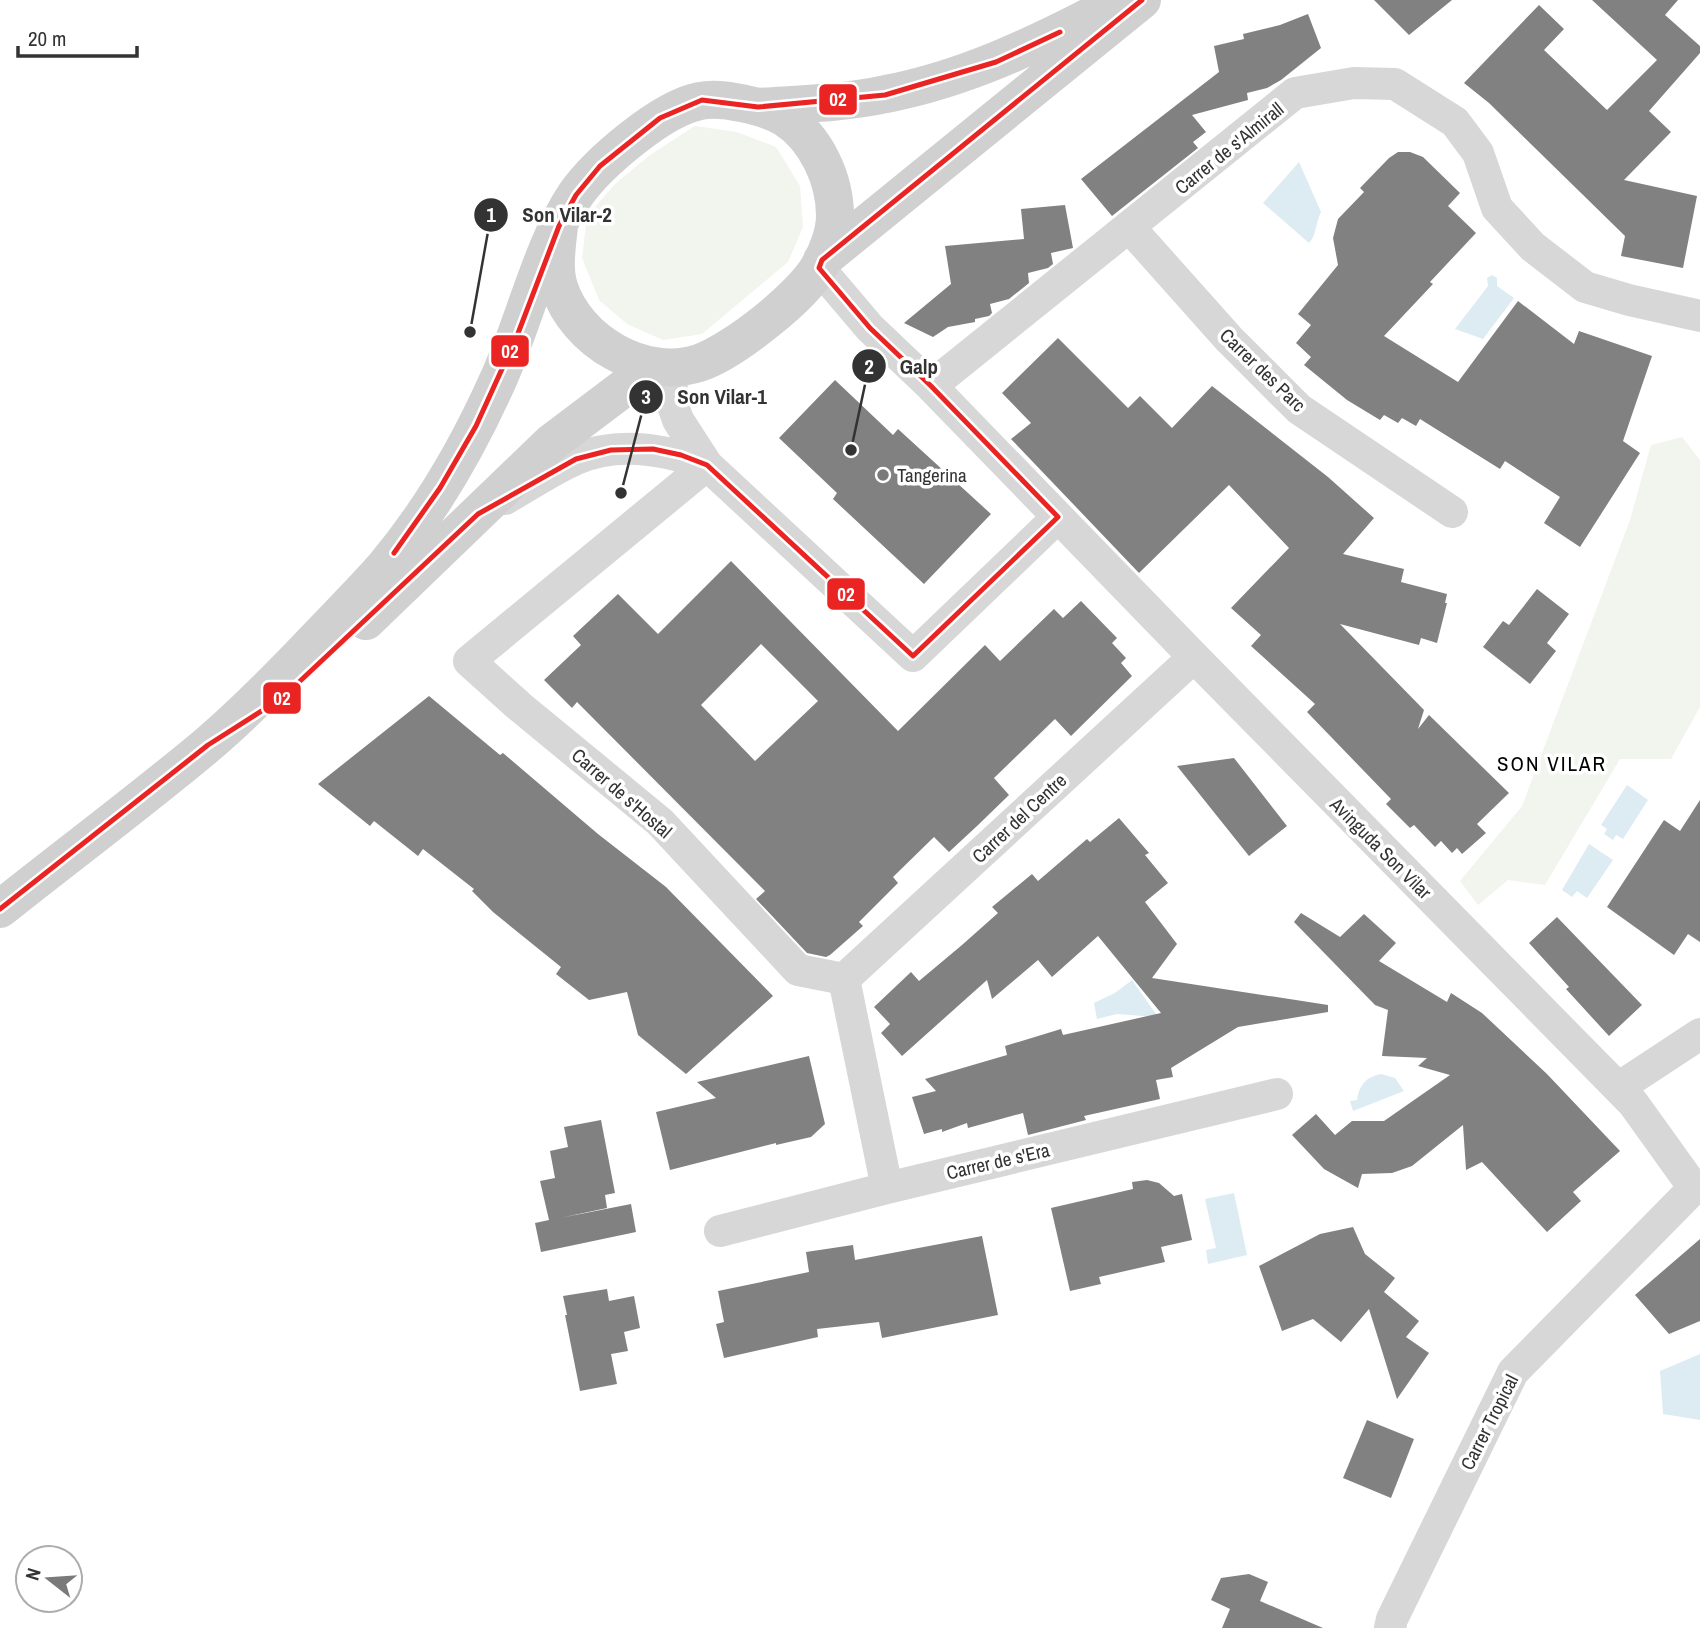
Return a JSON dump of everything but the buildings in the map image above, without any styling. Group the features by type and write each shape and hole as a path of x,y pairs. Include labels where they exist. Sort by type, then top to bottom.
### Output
{"main road":[{"path":"758,107 861,98 924,85 996,62 1122,0"},
{"path":"559,226 556,267 559,286 581,326 625,359 664,367 698,364 724,352 758,327 799,291 821,264 1142,0"},
{"path":"0,909 208,744 271,686 385,565 440,488 487,403 517,336 559,226 576,195 600,166 660,118 702,100 722,101 758,107 777,114 803,133 816,149 834,201 836,221 821,264"},
{"path":"208,744 282,698 551,443 664,367"}],"street":[{"name":"Carrer de s'Almirall","path":"931,386 1296,93 1354,83 1395,84 1455,122 1478,153 1497,208 1533,247 1586,287 1700,316"},
{"name":"Carrer des Parc","path":"1130,228 1229,339 1300,409 1452,512"},
{"name":"Avinguda Son Vilar","path":"821,264 870,328 931,386 1633,1103 1697,1187"},
{"path":"664,367 678,420 707,465 913,656 1058,517"},
{"path":"478,514 576,459 611,450 653,449 681,455 707,465"},
{"name":"Carrer de s'Hostal","path":"707,465 469,661 519,706 660,822 798,970 844,979"},
{"name":"Carrer del Centre","path":"844,979 1194,657"},
{"path":"844,979 887,1188"},
{"path":"1618,1088 1700,1034"},
{"name":"Carrer de s'Era","path":"720,1231 1277,1094"},
{"name":"Carrer Tropical","path":"1390,1628 1513,1372 1697,1187"}],"shaded area":[{"path":"695,126 737,132 776,147 800,186 803,227 788,262 702,334 663,340 627,324 599,300 582,258 587,216 615,184 650,155"},
{"path":"1299,162 1321,212 1309,243 1263,203"},
{"path":"1492,275 1497,278 1497,286 1514,298 1483,339 1455,329 1488,286 1487,278"},
{"path":"1682,437 1700,460 1700,707 1671,759 1620,759 1545,885 1508,880 1478,905 1460,881 1522,806 1630,520 1651,445"},
{"path":"1627,785 1648,800 1623,839 1616,835 1613,840 1604,834 1607,829 1601,825"},
{"path":"1589,844 1613,860 1587,898 1577,891 1572,897 1562,890"},
{"path":"1132,980 1156,1017 1117,1014 1097,1019 1094,1003 1115,993"},
{"path":"1381,1074 1395,1078 1404,1091 1353,1111 1350,1101 1357,1100 1359,1090 1367,1080"},
{"path":"1234,1193 1247,1255 1208,1264 1206,1250 1216,1248 1205,1199"},
{"path":"1700,1354 1700,1420 1663,1414 1660,1371"}],"transit line":[{"name":"02","path":"0,909 208,745 282,698 478,514 576,459 611,450 653,449 681,455 707,465 913,656 1058,517 931,386 870,328 819,268 822,260 1142,0"},
{"name":"02","path":"394,553 440,488 476,426 517,336 559,226 576,195 600,166 660,118 702,100 758,107 885,95 996,62 1060,32"}],"place":[{"name":"Son Vilar-2","path":"470,332"},
{"name":"Galp","path":"851,450"},
{"name":"Tangerina","path":"883,475"},
{"name":"Son Vilar-1","path":"621,493"}],"district":[{"name":"SON VILAR","path":"1552,764"}]}
